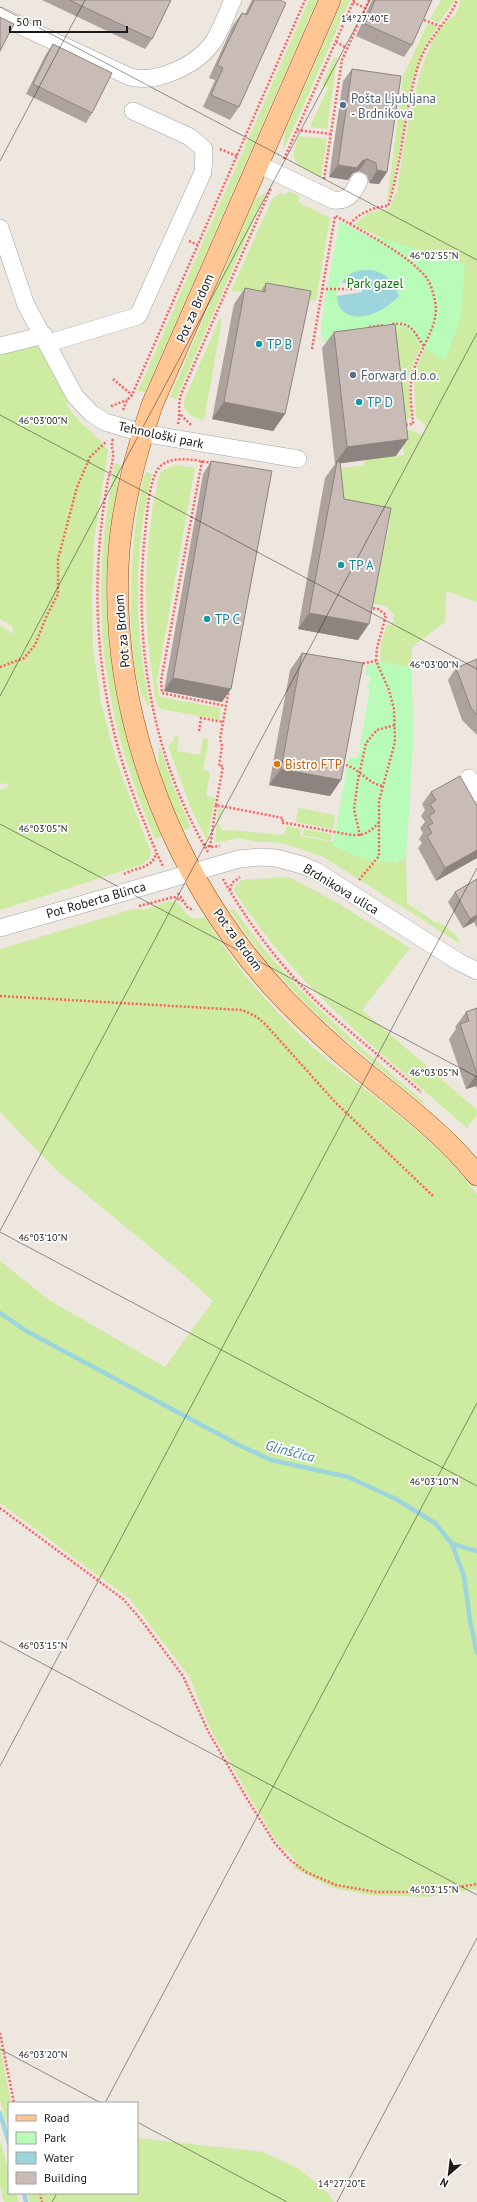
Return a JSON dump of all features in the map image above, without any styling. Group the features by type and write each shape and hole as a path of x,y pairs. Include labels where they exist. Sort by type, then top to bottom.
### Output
{"main road":[{"name":"Pot za Brdom","path":"330,0 152,405 142,433 126,495 118,568 121,650 129,701 151,780 171,830 192,873 243,950 285,999 345,1056 434,1130 477,1174"}],"street":[{"path":"0,16 130,77 140,79 158,77 179,69 195,58 214,40 233,0"},
{"path":"0,346 46,339 138,316 203,172 204,149 190,137 133,111"},
{"path":"258,164 334,208 340,201 348,198 353,193 359,181"},
{"name":"Tehnološki park","path":"0,228 26,305 46,339 72,391 86,408 105,422 142,433 298,459"},
{"path":"469,778 477,793"},
{"name":"Brdnikova ulica","path":"192,873 244,858 276,858 309,868 459,962 477,971"},
{"name":"Pot Roberta Blinca","path":"0,928 192,873"}],"path":[{"name":"Pot za Brdom","path":"122,414 127,400 132,395 305,0"},
{"path":"312,349 334,208 331,184 324,181 342,60 369,0"},
{"path":"350,224 365,212 378,207 388,206 393,189 409,106 420,61 457,0"},
{"path":"285,156 353,1 365,8"},
{"path":"424,20 440,26"},
{"path":"336,42 347,48"},
{"path":"297,130 331,134"},
{"path":"224,150 237,156"},
{"name":"Pot za Brdom","path":"178,425 181,415 178,411 182,392 269,193"},
{"path":"334,208 350,224 393,250 413,265 428,281 436,310 432,327 411,382 413,424 400,425"},
{"path":"322,289 359,289"},
{"path":"369,327 403,323 410,325 424,346"},
{"path":"113,379 132,395"},
{"path":"173,410 178,411"},
{"path":"0,667 24,658 35,645 47,615 58,594 58,559 77,487 90,457 107,441"},
{"path":"156,465 160,466 168,462 170,454"},
{"path":"202,461 161,682 162,693 226,706"},
{"name":"Pot za Brdom","path":"160,466 155,475 151,493 143,549 141,603 145,660 151,700 167,758 186,809 208,854"},
{"path":"351,893 366,870 379,856 379,801 395,742 394,709 389,690 376,661 377,648 386,615 378,609 364,607"},
{"path":"358,667 359,663 376,661"},
{"path":"210,847 223,766 219,766 223,722 230,685"},
{"path":"199,731 202,718 223,722"},
{"path":"360,836 354,810 366,742 372,735 383,727 395,725"},
{"path":"338,763 349,765 360,770 366,779 373,784 382,786"},
{"path":"216,805 283,818 282,822 286,823 360,836 369,832 379,822"},
{"name":"Pot za Brdom","path":"225,883 261,938 305,990 340,1024 424,1096"},
{"path":"177,892 182,901"},
{"path":"0,996 242,1010 256,1017 266,1025 335,1102 433,1196"},
{"path":"0,1508 123,1599 138,1616 183,1676 208,1731 246,1797 274,1842 289,1859 306,1872 336,1885 376,1892 429,1892 477,1884"},
{"path":"0,2033 14,2102"}],"green space":[{"path":"309,0 317,0 145,392 138,391"},
{"path":"343,0 350,0 283,151 285,132"},
{"path":"441,0 455,0 439,23 430,19"},
{"path":"461,0 477,0 477,602 446,591 445,622 412,647 412,668 381,662 380,653 382,639 387,625 392,625 394,615 386,606 372,604 390,521 332,509 329,470 364,465 365,460 404,455 401,427 422,435 426,430 423,422 416,418 414,374 425,348 445,360 465,265 382,238 354,225 368,213 389,209 397,191 408,124 414,95 422,68 431,44 442,26 455,16"},
{"path":"428,23 437,26 425,47 413,78 392,190 387,203 403,76"},
{"path":"334,57 337,58 327,129 310,127 328,88 322,85"},
{"path":"299,136 327,139 321,177 300,166 296,162 294,153"},
{"path":"288,191 300,196 298,202 330,218 316,301 257,290 255,294 231,291 272,199 280,193 286,195"},
{"path":"266,192 176,399 170,397 253,203 257,198"},
{"name":"Park gazel","path":"340,221 369,237 382,238 465,265 461,318 445,360 421,346 406,327 383,328 343,340 323,342 321,330 325,298"},
{"path":"220,318 222,320 204,420 187,412 184,405 184,400"},
{"path":"406,327 421,346 408,378 411,418 401,418 382,328"},
{"path":"37,341 42,345 69,403 66,405 81,423 101,441 108,451 94,540 92,598 93,649 101,703 117,763 151,853 149,859 141,865 0,910 0,790 7,788 8,783 0,784 0,625 14,634 12,626 0,619 0,351"},
{"path":"115,463 121,465 109,537 106,576 110,652 124,728 134,765 161,836 155,839 136,792 122,745 111,700 104,654 101,608 102,561 107,513"},
{"path":"174,465 195,468 157,680 159,697 221,708 219,720 161,709 155,696 149,654 146,603 146,578 150,527 159,476 162,471"},
{"path":"146,472 152,474 141,532 138,590 141,649 150,707 141,691 135,665 131,594 136,521"},
{"path":"381,662 412,668 413,746 406,858 388,862 369,860 333,846 349,757 355,758 358,756 370,689 367,688 371,677 365,675 367,665"},
{"path":"173,736 179,737 177,751 200,755 203,738 209,740 203,770 210,772 206,796 215,798 207,841 191,808 168,746 174,740"},
{"path":"160,747 173,786 191,828 184,830 166,788 159,765 158,755"},
{"path":"218,808 222,810 218,824 223,831 230,830 284,835 287,826 301,829 300,836 333,842 333,846 396,863 406,858 407,903 436,923 438,922 453,932 459,940 459,943 322,856 285,844 271,842 258,842 238,838 215,843"},
{"path":"298,808 335,815 333,829 296,822"},
{"path":"304,829 332,834 331,841 303,835"},
{"path":"289,877 336,902 410,948 362,1010 477,1110 477,1115 467,1128 372,1046 312,988 258,925 234,890 236,885 242,880"},
{"path":"169,901 178,903 186,914 192,918 205,917 217,937 247,978 282,1017 318,1052 429,1141 462,1175 477,1194 477,1889 426,1897 371,1895 333,1888 293,1868 296,1861 277,1842 210,1728 189,1676 130,1599 0,1503 0,1261 49,1300 165,1367 213,1301 183,1274 55,1169 0,1112 0,949 133,909 144,910"},
{"path":"234,909 277,964 299,988 347,1035 424,1102 423,1104 350,1044 298,995 254,945 230,910"},
{"path":"0,2045 11,2102 8,2102 8,2129 0,2100"},
{"path":"138,2138 263,2152 299,2169 326,2191 334,2202 30,2202 27,2194 138,2194"},
{"path":"0,2141 8,2168 8,2194 16,2194 19,2202 4,2202 0,2186"}],"water":[{"path":"360,270 372,270 386,276 395,287 399,296 380,311 372,314 355,316 348,314 341,309 338,304 337,299 339,288 345,278 354,272"}],"pier":[{"path":"340,282 363,286 362,292 336,296"}],"building":[{"path":"69,0 171,0 152,39"},
{"path":"254,0 280,0 286,3 239,107 211,95 223,68 217,65 242,13 247,15"},
{"path":"375,0 432,0 412,45 365,24"},
{"path":"0,17 14,24 0,51"},
{"path":"53,44 112,73 92,113 33,84"},
{"path":"352,69 401,76 387,172 377,170 376,163 367,159 362,161 357,168 338,165"},
{"name":"TP B","path":"266,283 311,291 285,414 224,402 245,288 265,292"},
{"name":"TP D","path":"395,324 408,439 347,447 334,332"},
{"name":"TP C","path":"211,461 272,471 231,689 173,678"},
{"name":"TP A","path":"337,462 340,462 344,499 391,508 369,624 309,613"},
{"path":"302,653 363,663 341,780 281,769"},
{"path":"477,659 477,715 471,708 456,668"},
{"path":"460,776 477,806 477,850 445,868 427,836 432,833 428,826 433,823 429,816 435,812 430,804 436,800 431,792"},
{"path":"477,879 477,915 470,919 455,892"},
{"path":"477,1008 477,1074 460,1024 469,1021 466,1012"}],"waterway":[{"name":"Glinščica","path":"0,1313 28,1332 239,1445 271,1460 348,1477 396,1499 435,1523 452,1544 464,1576 470,1621 477,1653"},
{"path":"452,1544 477,1551"},
{"name":"Glinščica","path":"0,2113 8,2140"},
{"name":"Glinščica","path":"24,2194 26,2202"}],"place":[{"name":"Pošta Ljubljana - Brdnikova","path":"343,105"},
{"name":"TP B","path":"259,344"},
{"name":"Forward d.o.o.","path":"353,375"},
{"name":"TP D","path":"359,402"},
{"name":"TP A","path":"341,565"},
{"name":"TP C","path":"207,619"},
{"name":"Bistro FTP","path":"277,764"}]}
